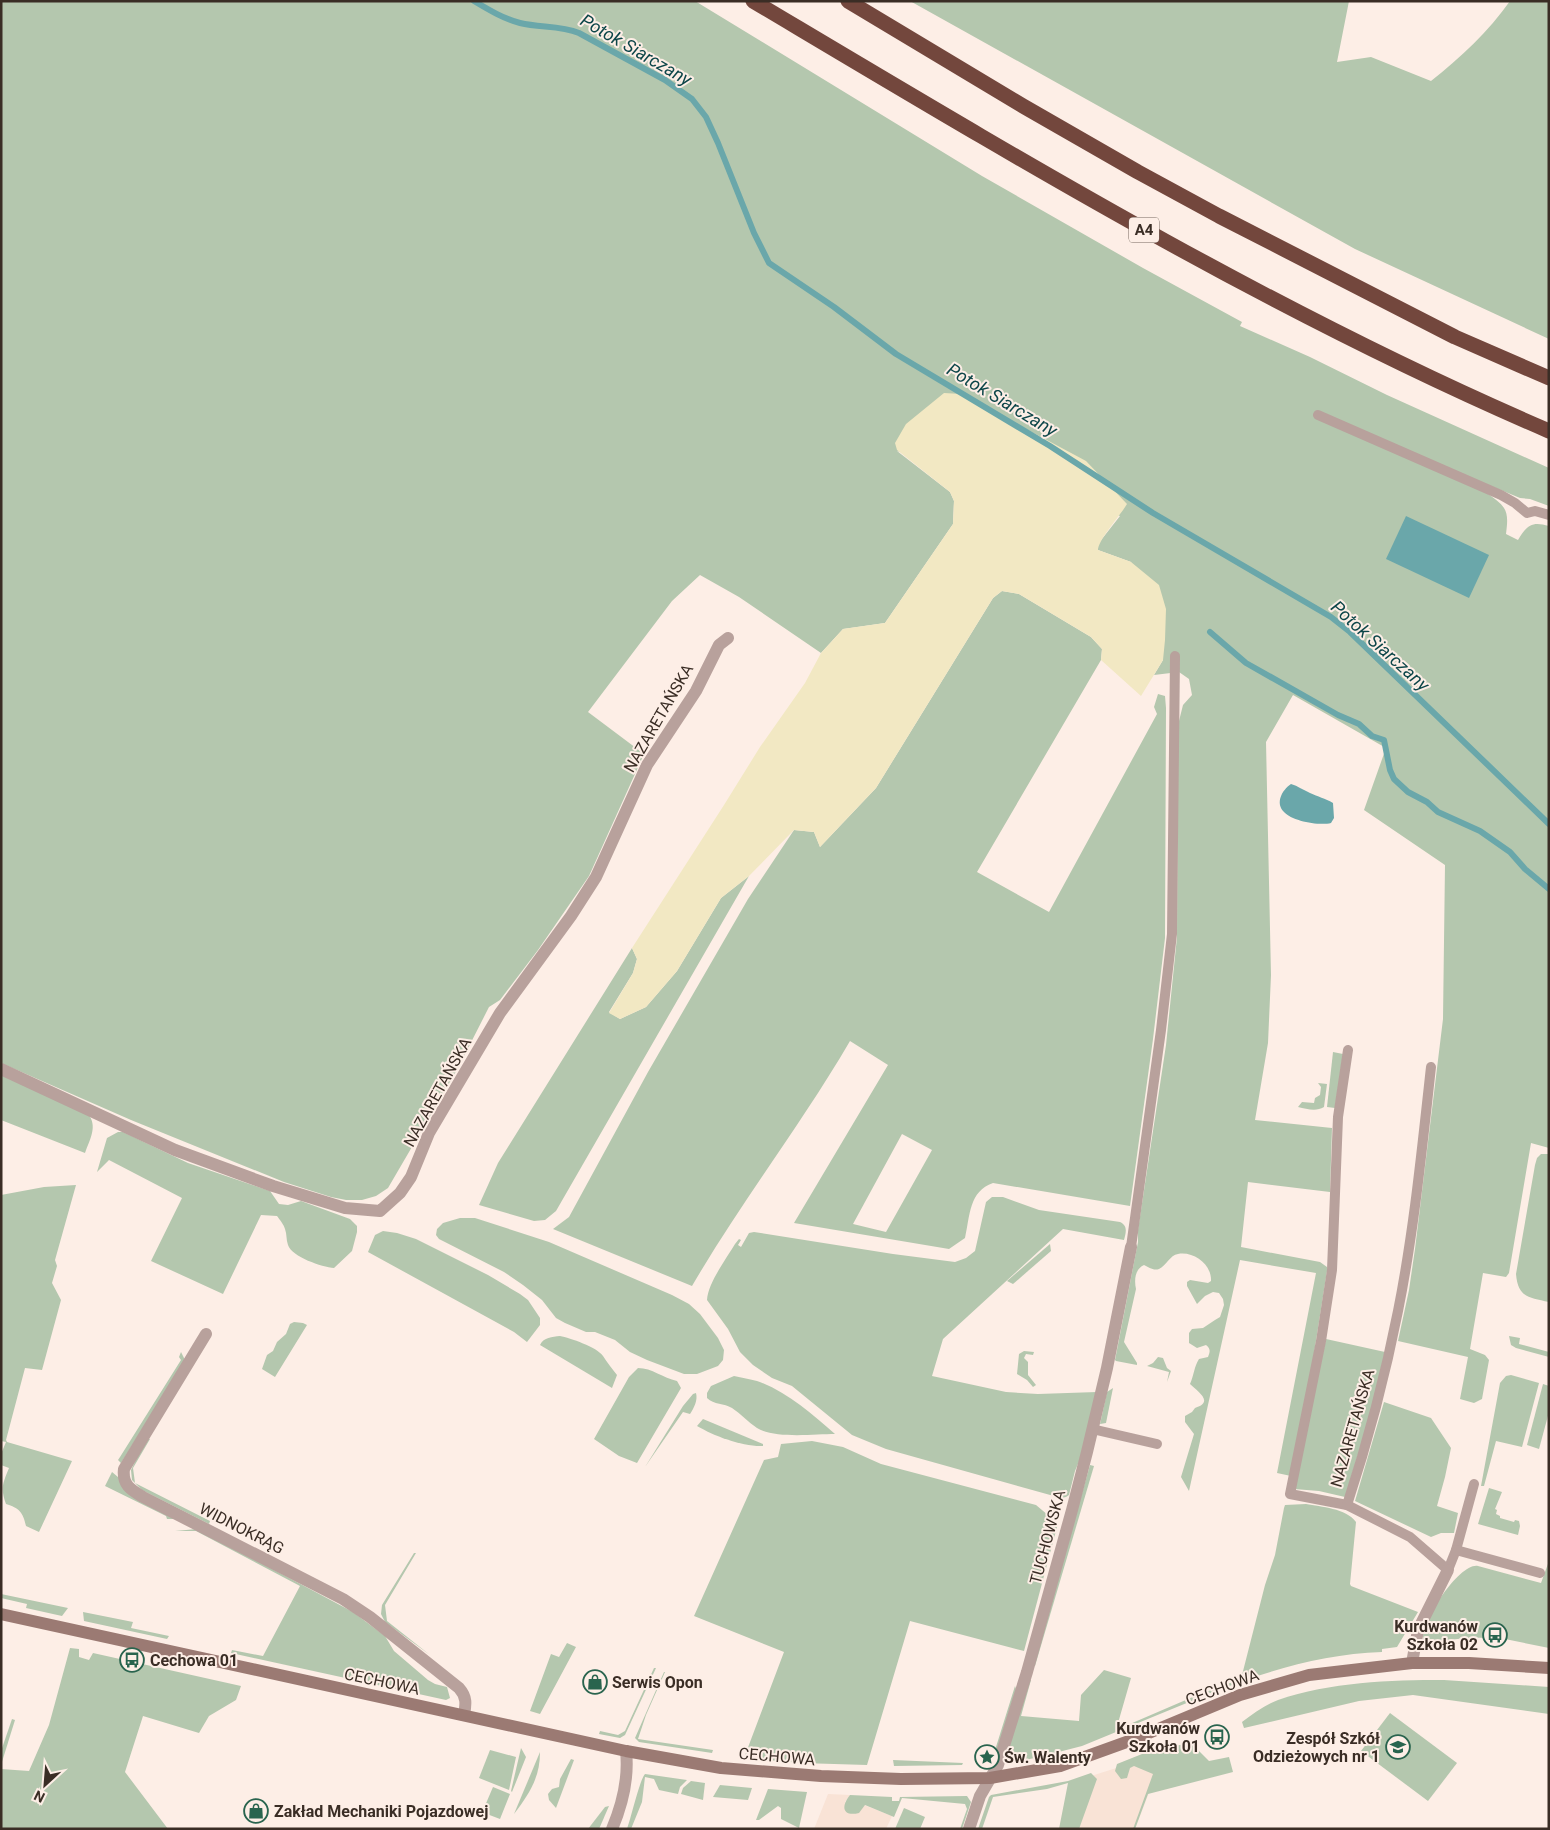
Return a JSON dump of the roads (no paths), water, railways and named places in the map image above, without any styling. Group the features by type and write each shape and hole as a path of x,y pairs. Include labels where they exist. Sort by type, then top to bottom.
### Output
{"highway":[{"name":"A4","path":"753,1 1014,156 1130,222 1363,345 1499,410 1549,431"},
{"path":"848,1 1023,106 1219,216 1455,337 1549,378"}],"street":[{"name":"NAZARETAŃSKA","path":"1,1069 175,1150 273,1186 345,1208 380,1211 400,1193 411,1177 429,1133 500,1013 571,916 596,877 647,765 696,691 719,645 728,638"},
{"name":"TUCHOWSKA","path":"970,1829 980,1796 998,1765 1026,1672 1092,1429 1131,1247"},
{"name":"WIDNOKRĄG","path":"206,1334 124,1469 125,1483 130,1489 143,1497 356,1607 459,1688 464,1694 466,1701 464,1715"},
{"path":"1412,1663 1418,1630 1448,1570"},
{"name":"CECHOWA","path":"1,1614 626,1750 721,1768 821,1776 901,1779 990,1778 1060,1766 1132,1740 1240,1695 1309,1676 1412,1663 1469,1663 1549,1668"},
{"path":"612,1829 619,1812 627,1779 626,1750"}],"lane":[{"path":"1318,415 1501,495 1515,503 1526,513 1535,511 1549,515"},
{"path":"1131,1247 1161,1030 1172,934 1175,656"},
{"path":"1347,1505 1290,1494 1321,1341 1332,1270 1338,1117 1348,1050"},
{"name":"NAZARETAŃSKA","path":"1431,1067 1406,1268 1390,1350 1371,1429 1347,1505 1410,1537 1448,1570"},
{"path":"1092,1429 1157,1444"},
{"path":"1448,1570 1456,1550 1474,1484"},
{"path":"1456,1550 1540,1573"}],"water":[{"path":"1406,516 1489,555 1469,598 1386,559"},
{"path":"1291,784 1333,803 1334,818 1331,823 1306,822 1293,818 1284,812 1280,805 1281,797"}],"waterway":[{"name":"Potok Siarczany","path":"474,1 497,14 527,25 572,30 579,33 665,80 692,99 706,117 754,233 769,263 834,307 896,354 1050,446 1153,513 1331,617 1350,632 1549,824"},
{"path":"1210,632 1246,663 1338,715 1359,724 1372,736 1384,740 1390,770 1394,779 1408,792 1427,802 1438,812 1480,831 1510,852 1525,869 1549,889"}],"place":[{"name":"Kurdwanów Szkoła 02","path":"1495,1635"},
{"name":"Cechowa 01","path":"132,1660"},
{"name":"Serwis Opon","path":"595,1682"},
{"name":"Kurdwanów Szkoła 01","path":"1217,1737"},
{"name":"Zespół Szkół Odzieżowych nr 1","path":"1398,1747"},
{"name":"Św. Walenty","path":"987,1757"},
{"name":"Zakład Mechaniki Pojazdowej","path":"256,1811"}]}
